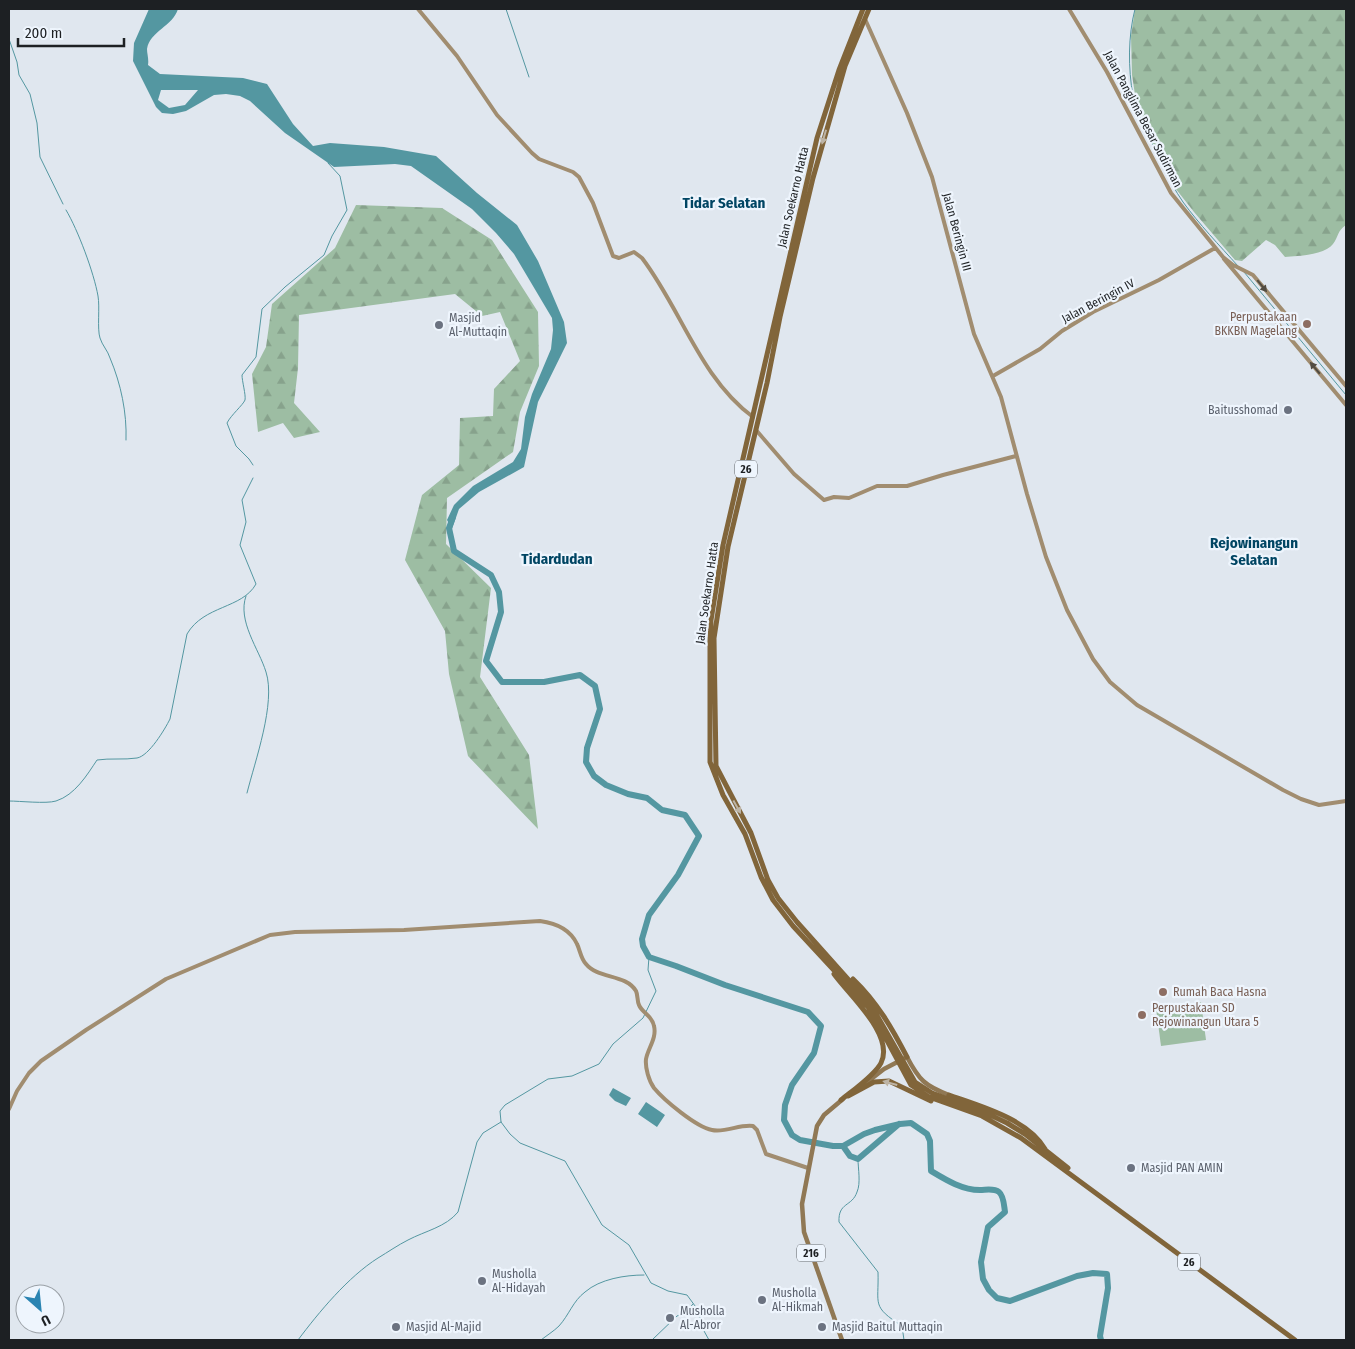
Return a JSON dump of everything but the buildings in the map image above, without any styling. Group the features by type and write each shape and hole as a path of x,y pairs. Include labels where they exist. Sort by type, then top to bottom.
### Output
{"highway":[{"name":"Jalan Soekarno Hatta","path":"868,9 863,13 845,66 823,142 728,523 711,620 709,654 713,762 752,833 764,871 774,892 820,952 873,1015 911,1085 930,1097 984,1116"},
{"name":"Jalan Soekarno Hatta","path":"713,762 716,626 728,547 756,429 765,376"},
{"path":"820,952 861,987 877,1005 892,1027 907,1057"},
{"path":"820,952 871,1020 882,1040 884,1048 883,1056 876,1069 841,1100"},
{"path":"841,1100 874,1082 889,1081 926,1099 955,1110 984,1116"},
{"path":"949,1095 991,1110 1014,1122 1033,1134 1046,1151"},
{"name":"26","path":"984,1116 1025,1134 1075,1174 1083,1183"},
{"name":"26","path":"984,1116 1021,1138 1295,1340"}],"main road":[{"path":"907,1057 920,1080 934,1090 949,1095"},
{"name":"216","path":"842,1340 804,1232 802,1204 815,1132 820,1120 841,1100 884,1069 907,1057"}],"street":[{"path":"418,9 457,56 497,115 532,153 539,159 569,170 579,177 596,210 613,256 619,258 634,252 641,257 652,271 706,363 726,391 753,417"},
{"name":"Jalan Panglima Besar Sudirman","path":"1070,9 1107,72 1171,193 1238,277 1346,405"},
{"name":"Jalan Beringin III","path":"863,13 926,160 943,214 974,334 1001,397 1045,554 1067,610 1094,659 1110,682 1150,713 1283,790 1319,805 1346,801"},
{"name":"Jalan Beringin IV","path":"992,376 1040,349 1062,331 1093,312 1156,281 1215,248"},
{"name":"Jalan Panglima Besar Sudirman","path":"1223,257 1253,275 1346,386"},
{"path":"1238,277 1242,269"},
{"path":"1269,312 1278,305"},
{"path":"756,429 794,474 824,500 834,497 849,498 877,486 907,486 1016,456"},
{"path":"9,1109 17,1091 29,1073 41,1061 80,1034 166,979 270,935 295,932 404,930 540,921 550,922 570,933 584,962 588,966 632,986 635,990 639,1006 651,1018 655,1028 646,1065 651,1082 658,1091 706,1128 718,1130 754,1126 766,1154 808,1168"}],"green space":[{"path":"1135,9 1346,9 1346,225 1341,229 1329,248 1311,254 1285,257 1275,245 1266,240 1242,261 1235,260 1194,212 1172,184 1152,143 1136,101 1132,75 1131,36"},
{"path":"356,205 442,208 492,240 538,312 539,366 520,412 513,452 447,498 446,544 491,588 480,677 529,755 538,829 468,756 449,674 445,631 405,560 422,495 459,465 460,418 493,416 494,389 520,361 500,312 482,316 455,294 299,315 298,368 294,403 320,432 294,438 283,423 258,432 252,374 266,347 272,304 335,248"},
{"path":"1201,1002 1206,1040 1161,1046 1156,1008"}],"water":[{"path":"149,9 178,9 171,20 152,38 147,49 148,65 160,74 243,78 267,84 293,124 313,146 330,143 384,147 436,156 477,193 517,225 538,261 564,322 567,343 538,402 524,467 479,492 459,509 452,529 447,520 454,505 473,486 513,462 521,449 525,417 532,394 551,349 552,318 514,254 472,209 411,166 395,164 334,167 285,133 250,101 240,96 214,95 186,111 173,114 162,113 156,107 133,61 134,43","holes":["161,90 198,90 185,105 169,108 158,100"]},
{"path":"613,1088 631,1098 626,1106 615,1101 609,1095"},
{"path":"646,1102 665,1115 657,1127 638,1114"}],"waterway":[{"path":"506,9 529,77"},
{"path":"1135,9 1130,41 1130,74 1137,109 1163,167 1183,202 1238,266"},
{"path":"9,39 17,62 19,75 30,94 37,123 40,157 63,204"},
{"path":"253,465 236,446 227,423 245,400 242,375 256,357 262,309 324,255 332,236 347,210 340,176 328,163"},
{"path":"66,210 80,240 96,287 99,301 99,334 109,355 120,388 124,409 126,440"},
{"path":"1244,272 1346,395"},
{"path":"9,801 56,801 75,789 97,760 137,758 147,752 156,741 170,719 187,634 203,617 242,598 256,584 240,545 246,522 242,500 253,478"},
{"path":"453,517 449,528 454,551 491,575 499,592 501,612 486,661 502,682 544,682 580,675 595,686 600,709 587,748 586,762 594,776 606,785 628,794 647,798 662,810 685,815 699,836 678,875 649,915 642,939 643,946 649,957 725,985 808,1012 821,1026 814,1053 792,1085 785,1105 784,1120 792,1135 800,1140 843,1146 875,1130 911,1123 927,1134 930,1141 931,1171 961,1186 973,1190 995,1190 1002,1196 1005,1212 988,1227 981,1262 983,1279 989,1290 997,1298 1010,1301 1077,1276 1093,1273 1107,1274 1108,1288 1100,1336 1101,1340"},
{"path":"246,596 244,615 250,635 263,663 268,685 263,732 247,793"},
{"path":"649,957 648,970 656,991 643,1018 613,1044 599,1064 572,1076 548,1079 505,1105 500,1111 501,1122 520,1143 565,1161 602,1225 629,1245 651,1283 668,1291 687,1295 698,1310 704,1331 709,1340"},
{"path":"298,1340 335,1296 367,1266 404,1242 448,1221 458,1212 477,1142 483,1133 501,1122"},
{"path":"843,1146 850,1156 858,1159 899,1124"},
{"path":"858,1159 858,1188 855,1197 841,1211 839,1222 878,1272 879,1304 885,1314 902,1326 904,1340"},
{"path":"541,1340 559,1326 577,1300 591,1288 613,1279 644,1275"},
{"path":"652,1340 677,1316 686,1312 693,1304"}],"place":[{"name":"Perpustakaan BKKBN Magelang","path":"1307,324"},
{"name":"Masjid Al-Muttaqin","path":"439,325"},
{"name":"Baitusshomad","path":"1288,410"},
{"name":"Rumah Baca Hasna","path":"1163,992"},
{"name":"Perpustakaan SD Rejowinangun Utara 5","path":"1142,1015"},
{"name":"Masjid PAN AMIN","path":"1131,1168"},
{"name":"Musholla Al-Hidayah","path":"482,1281"},
{"name":"Musholla Al-Hikmah","path":"762,1300"},
{"name":"Musholla Al-Abror","path":"670,1318"},
{"name":"Masjid Al-Majid","path":"396,1327"},
{"name":"Masjid Baitul Muttaqin","path":"822,1327"}],"district":[{"name":"Tidar Selatan","path":"724,203"},
{"name":"Rejowinangun Selatan","path":"1254,552"},
{"name":"Tidardudan","path":"557,559"}]}
